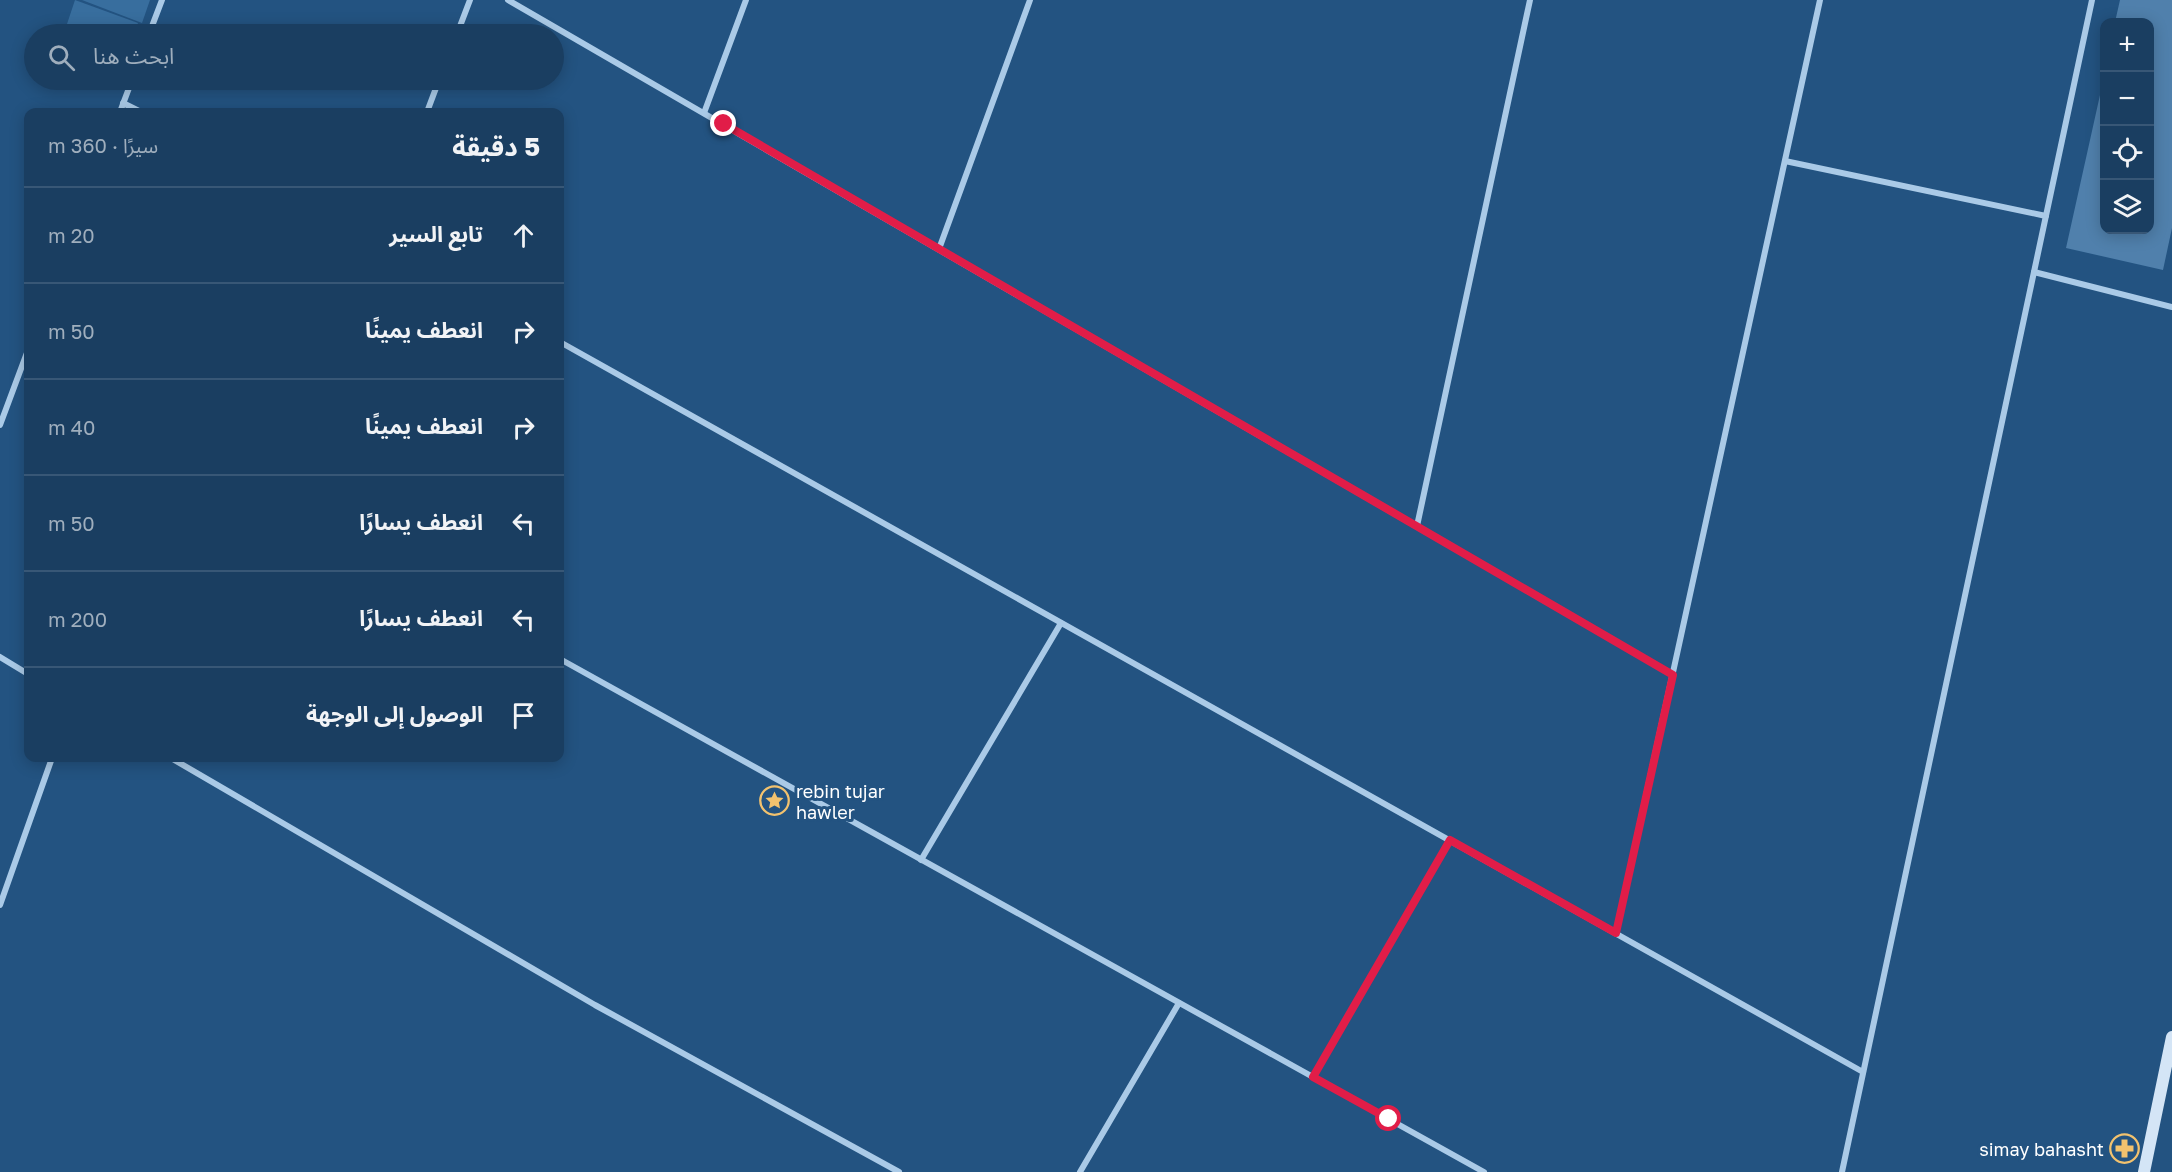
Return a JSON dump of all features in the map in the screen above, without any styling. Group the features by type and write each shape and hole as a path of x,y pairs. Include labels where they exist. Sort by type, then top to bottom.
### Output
{"street":[{"path":"153,24 162,0"},
{"path":"461,24 470,0"},
{"path":"508,0 550,24"},
{"path":"704,113 746,0"},
{"path":"939,249 1030,0"},
{"path":"1417,526 1530,0"},
{"path":"1616,933 1820,0"},
{"path":"1842,1172 2092,0"},
{"path":"564,32 1673,675"},
{"path":"121,108 128,90"},
{"path":"428,108 435,90"},
{"path":"123,103 133,108"},
{"path":"1785,161 2046,216"},
{"path":"2034,272 2172,307"},
{"path":"564,344 1863,1072"},
{"path":"0,425 24,370"},
{"path":"921,860 1060,623"},
{"path":"0,657 24,672"},
{"path":"564,661 1484,1172"},
{"path":"0,905 51,762"},
{"path":"178,762 595,1005 899,1172"},
{"path":"1313,1077 1450,840"},
{"path":"1080,1172 1179,1003"},
{"path":"2144,1172 2172,1038"}],"shaded area":[{"path":"75,0 138,23 138,24 67,24"},
{"path":"82,0 150,0 142,23"}],"building":[{"path":"2120,0 2172,0 2172,228 2163,270 2066,248 2100,95 2100,234 2154,234 2154,18 2116,18"}],"place":[{"name":"rebin tujar hawler","path":"775,801"},
{"name":"simay bahasht","path":"2125,1149"}],"route":[{"path":"724,124 1673,675 1616,933 1450,840 1313,1077 1389,1119"}]}
